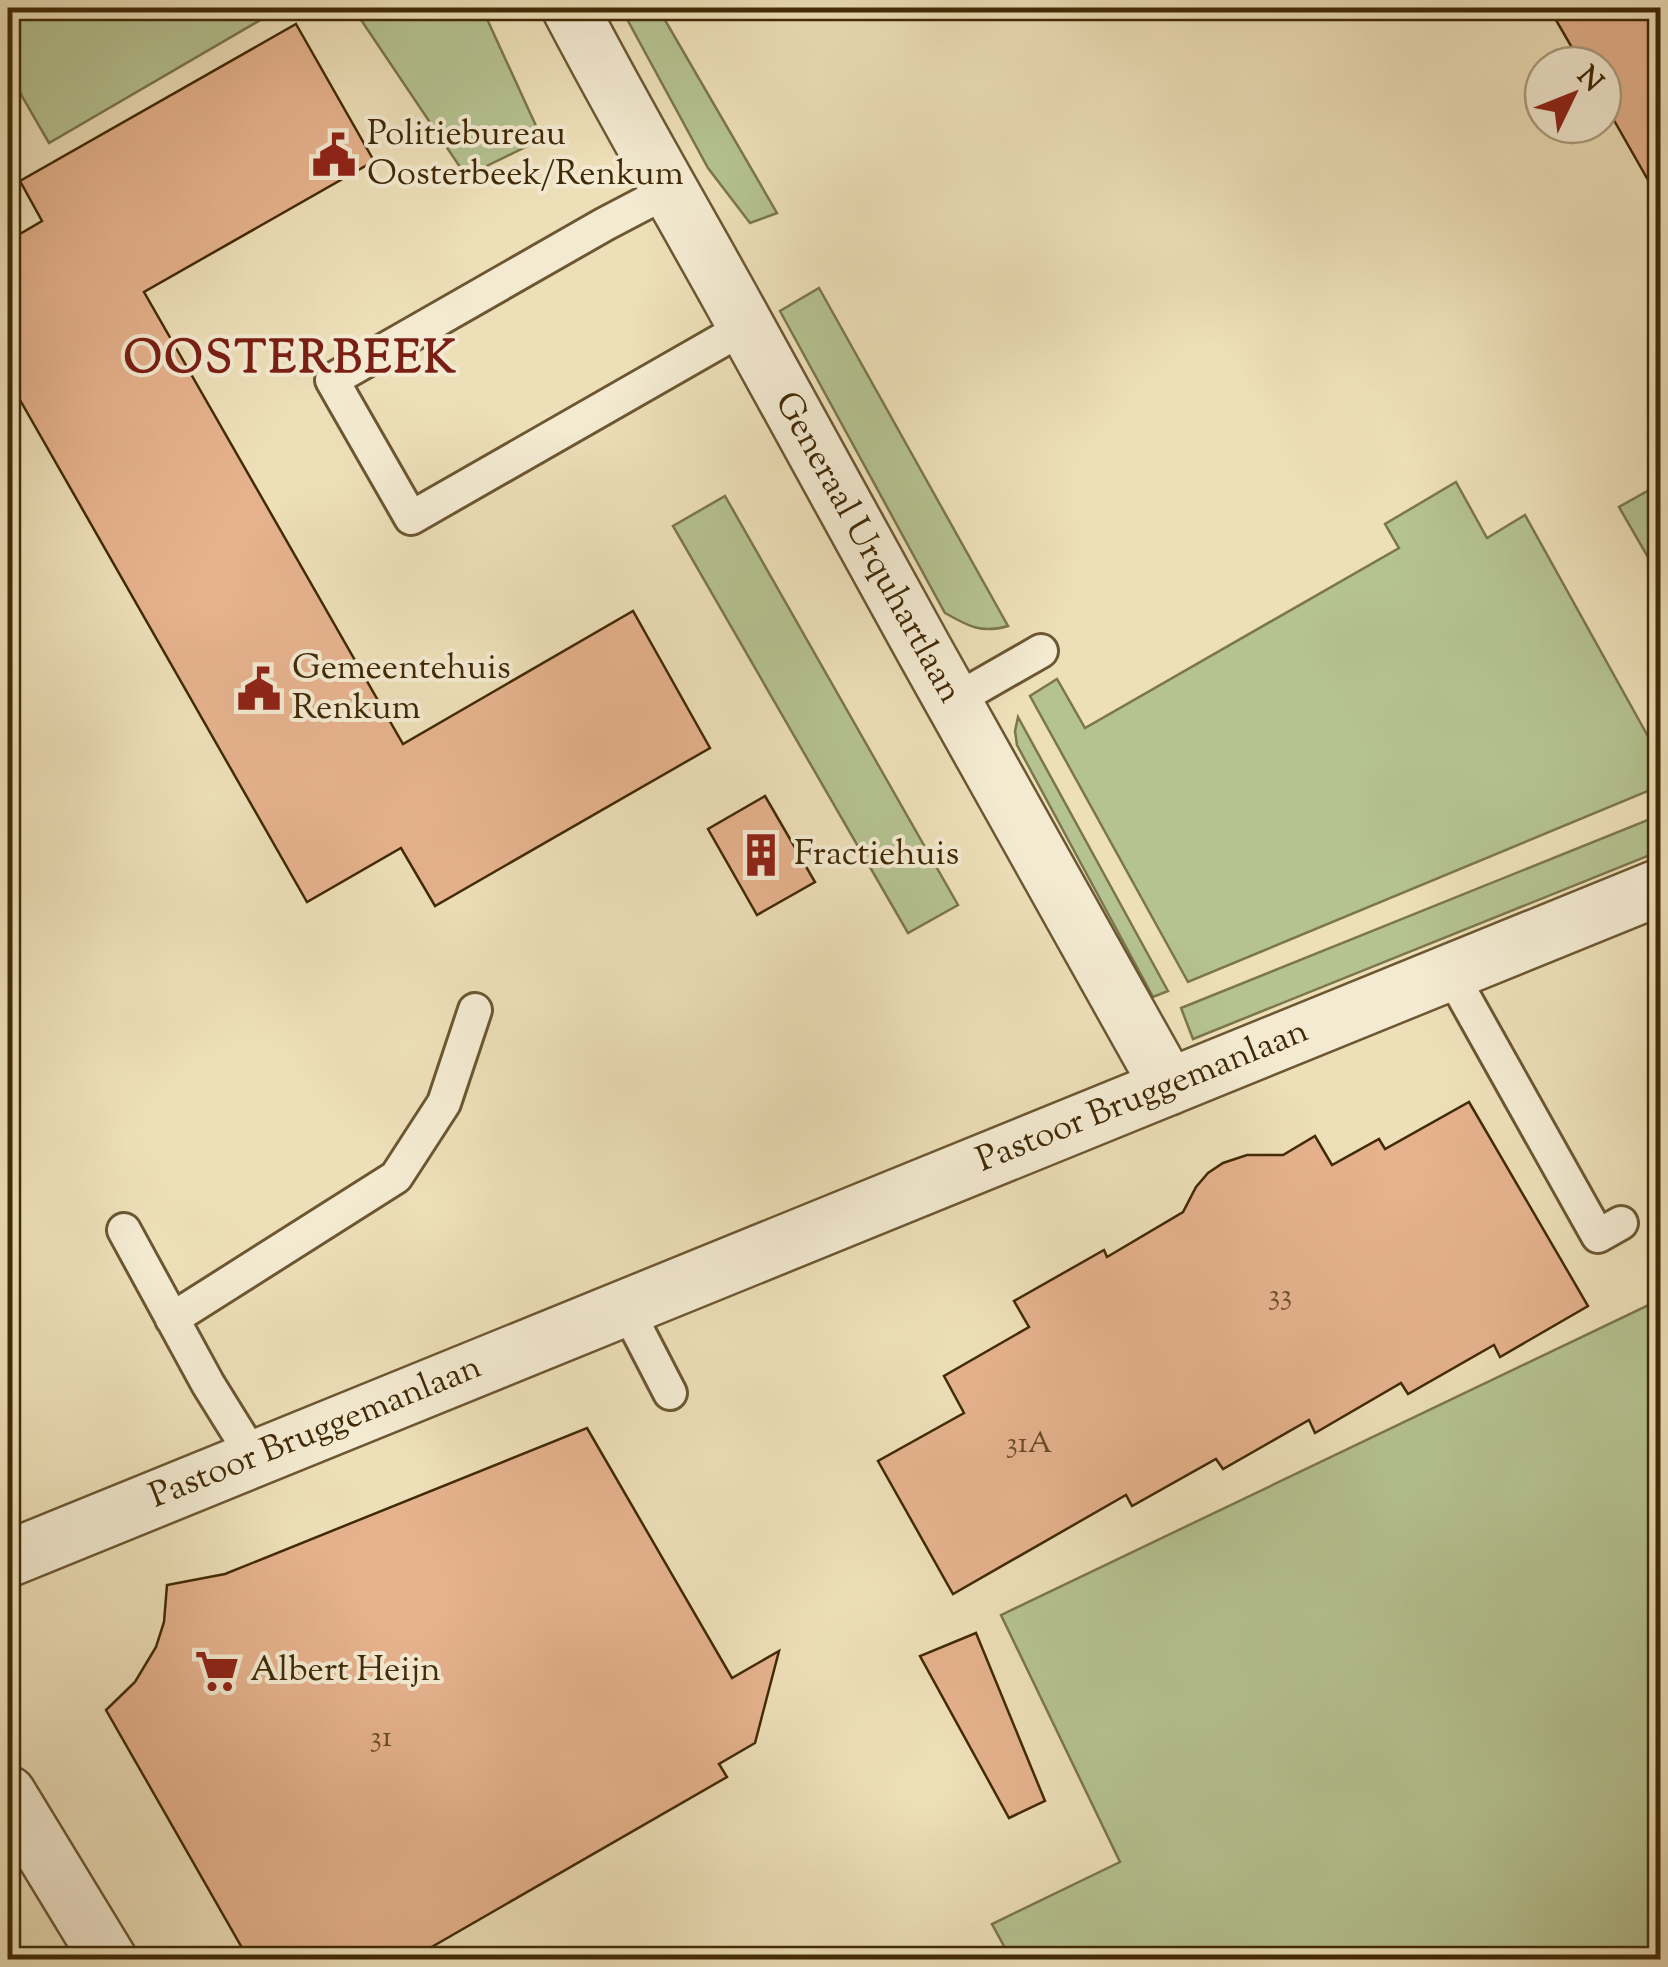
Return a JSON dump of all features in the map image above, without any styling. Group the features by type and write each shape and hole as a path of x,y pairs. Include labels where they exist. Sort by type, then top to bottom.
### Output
{"street":[{"name":"Generaal Urquhartlaan","path":"570,8 668,191 1169,1087"},
{"name":"Pastoor Bruggemanlaan","path":"8,1559 1660,887"},
{"path":"8,1794 109,1960"}],"lane":[{"path":"668,191 332,380 411,518 745,327"},
{"path":"952,702 1041,651"},
{"path":"1450,972 1598,1236 1621,1223"},
{"path":"172,1319 396,1177 444,1103 474,1010"},
{"path":"124,1230 208,1384 254,1458"},
{"path":"625,1306 670,1392"}],"green space":[{"path":"8,8 281,8 49,143 8,72"},
{"path":"353,8 482,8 542,139 466,176"},
{"path":"621,8 658,8 777,213 750,223 708,168"},
{"path":"819,288 1008,626 975,627 945,613 780,311"},
{"path":"1456,482 1487,538 1525,515 1660,758 1660,786 1188,982 1030,696 1057,679 1085,728 1399,548 1385,524"},
{"path":"1660,484 1660,578 1619,507"},
{"path":"725,496 958,905 908,933 673,526"},
{"path":"1018,717 1168,991 1153,997 1017,745"},
{"path":"1660,815 1660,851 1193,1039 1181,1008"},
{"path":"1659,1300 1660,1959 1011,1959 992,1924 1120,1862 1001,1615"}],"building":[{"path":"1549,8 1660,8 1660,201 1623,136 1623,45 1570,45"},
{"path":"296,24 374,161 144,292 403,744 633,611 710,748 435,906 401,848 307,902 8,379 8,241 42,221 20,181"},
{"name":"Fractiehuis","path":"765,796 815,882 757,915 708,829"},
{"path":"1469,1102 1588,1306 1500,1357 1494,1345 1408,1394 1401,1383 1315,1433 1309,1420 1223,1469 1216,1459 1132,1506 1126,1495 953,1594 878,1461 964,1413 944,1376 1029,1327 1014,1301 1104,1250 1107,1257 1183,1212 1196,1187 1223,1163 1247,1155 1283,1155 1315,1136 1332,1165 1379,1139 1385,1149"},
{"path":"587,1428 732,1678 779,1651 755,1743 719,1764 727,1777 409,1960 249,1960 106,1710 135,1682 156,1647 164,1622 167,1585 225,1574"},
{"path":"976,1633 1045,1801 1009,1818 920,1656"}],"place":[{"name":"Politiebureau Oosterbeek/Renkum","path":"334,155"},
{"name":"Gemeentehuis Renkum","path":"259,689"},
{"name":"Fractiehuis","path":"761,855"},
{"name":"Albert Heijn","path":"217,1671"}],"district":[{"name":"OOSTERBEEK","path":"291,361"}]}
